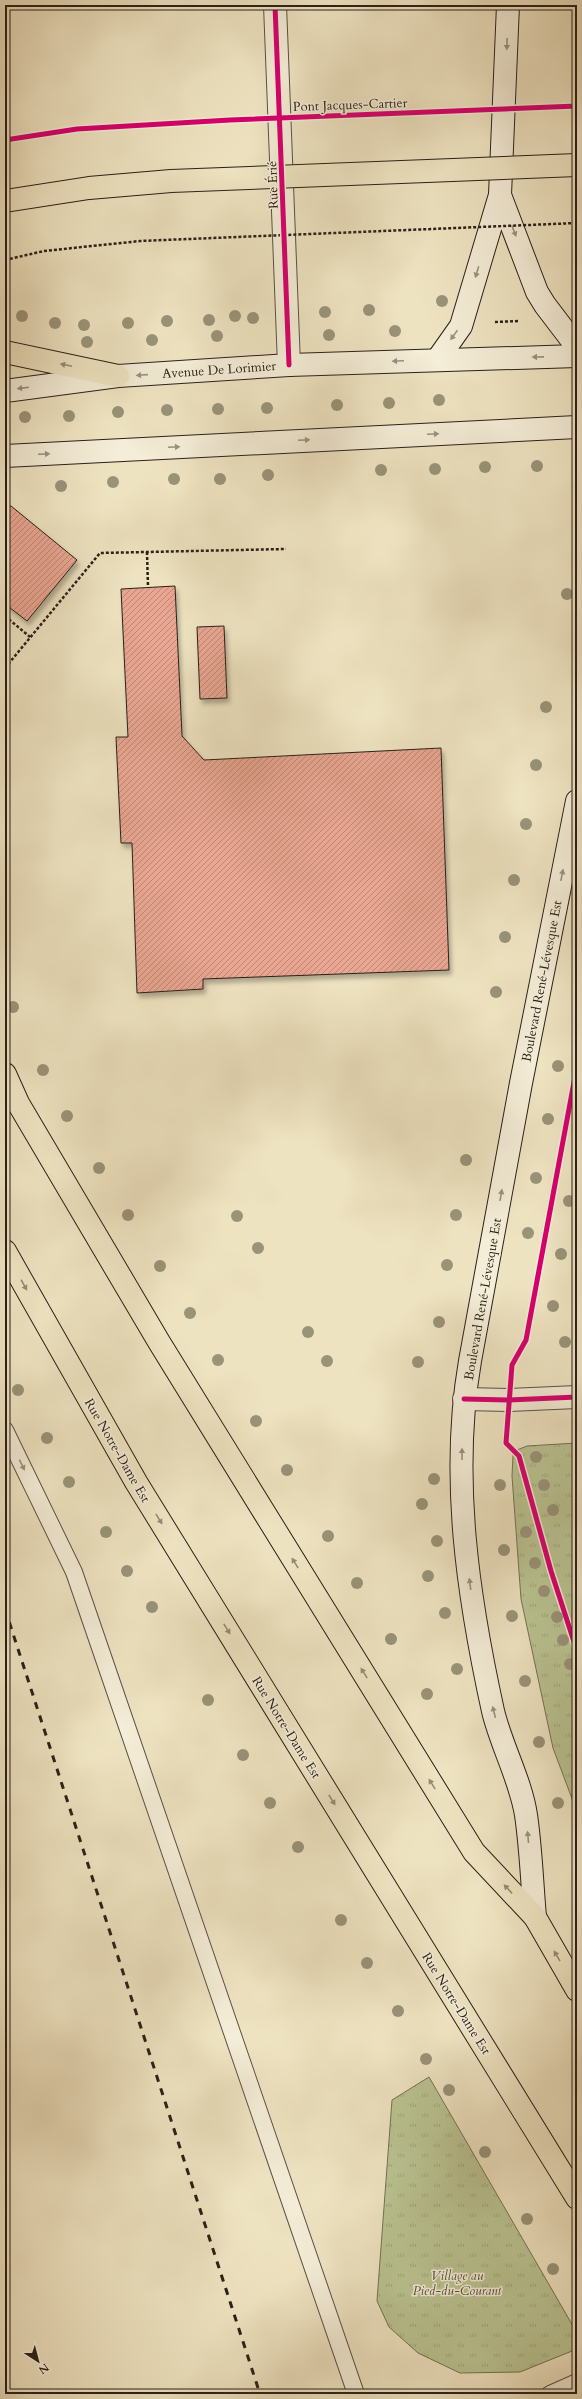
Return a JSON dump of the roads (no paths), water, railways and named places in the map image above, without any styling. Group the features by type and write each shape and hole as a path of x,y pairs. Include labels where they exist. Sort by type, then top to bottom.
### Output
{"main road":[{"name":"Rue Érié","path":"275,5 289,365"},
{"path":"437,360 461,326 500,195 508,5"},
{"path":"5,201 48,193 144,183 577,165"},
{"path":"500,195 537,292 544,305 577,347"},
{"path":"5,352 118,376"},
{"name":"Avenue De Lorimier","path":"5,391 118,376 289,365 577,356"},
{"path":"5,456 577,427"},
{"name":"Boulevard René-Lévesque Est","path":"535,1917 526,1814 494,1713 472,1600 464,1536 464,1399 521,1083 577,801"},
{"path":"5,1074 18,1103 159,1342 474,1852 535,1917 577,1990"},
{"name":"Rue Notre-Dame Est","path":"5,1251 140,1488 577,2198"},
{"path":"464,1399 509,1400 577,1397"}],"lane":[{"path":"5,1430 74,1572 356,2394"},
{"path":"550,2394 577,2382"}],"railway":[{"path":"5,1609 260,2394"}],"park label":[{"name":"Village au Pied-du-Courant","path":"457,2282"}]}
